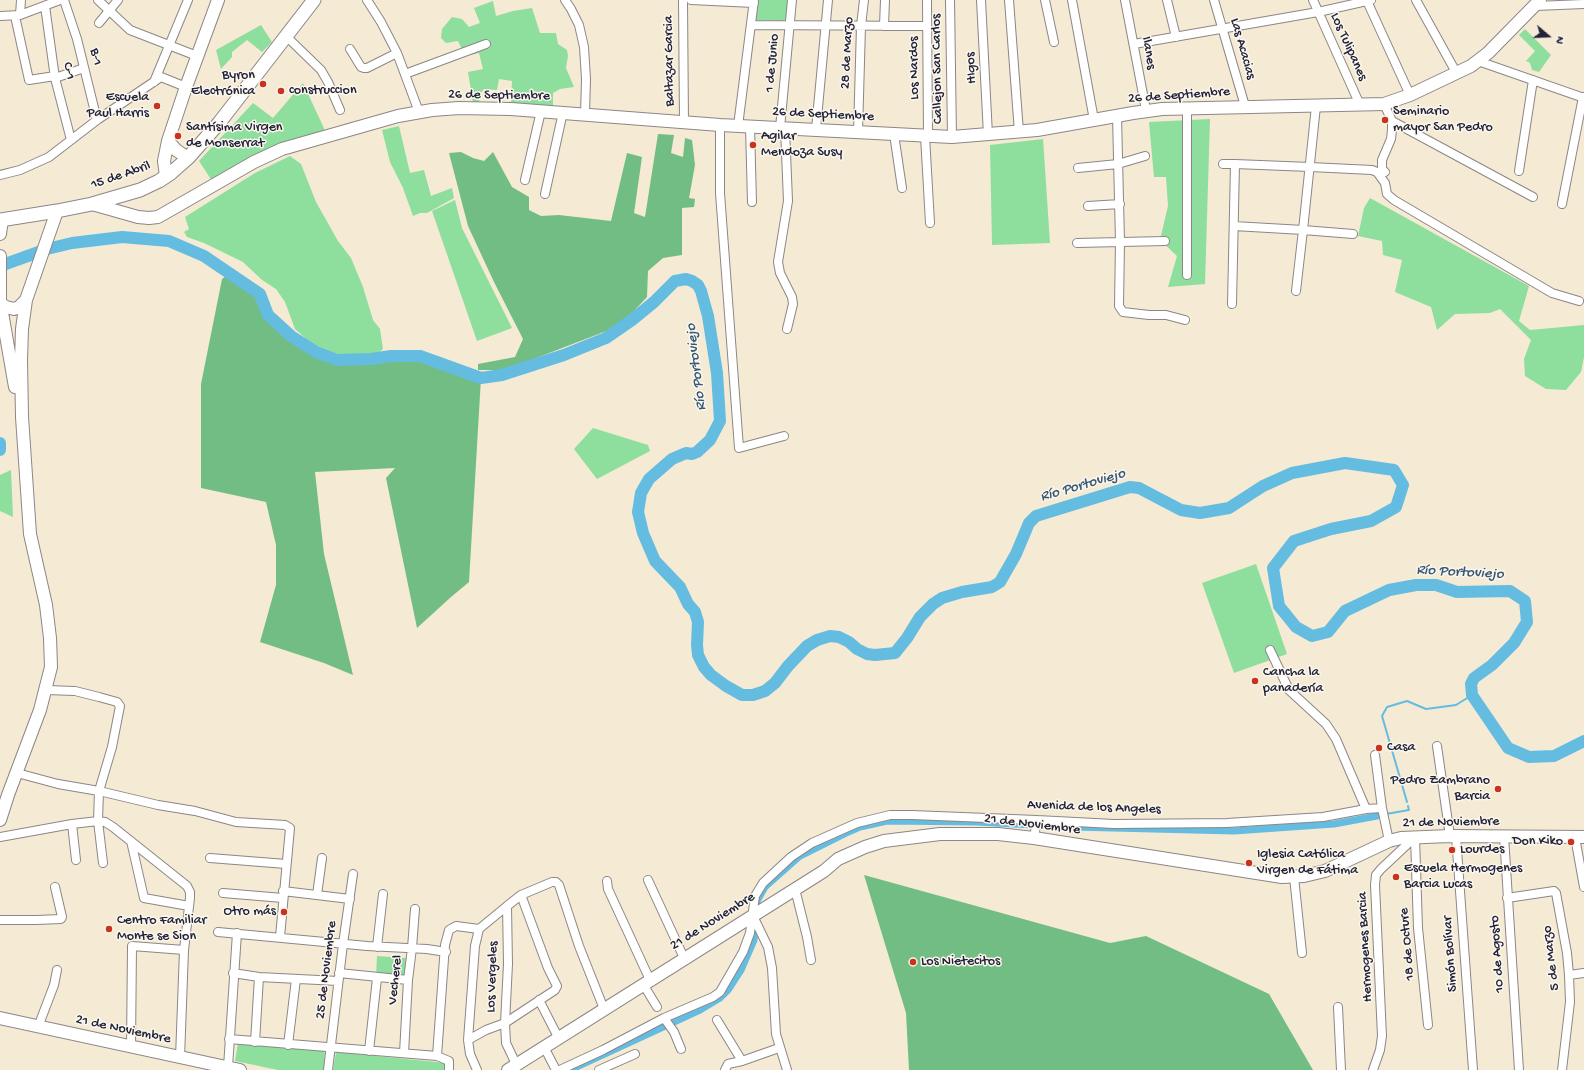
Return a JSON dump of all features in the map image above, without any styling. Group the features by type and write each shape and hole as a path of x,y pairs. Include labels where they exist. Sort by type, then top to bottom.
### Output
{"main road":[{"name":"15 de Abril","path":"1,220 92,204 140,190 166,176 188,158 224,117 314,0"}],"street":[{"path":"21,0 17,15 29,80 55,77 84,68"},
{"path":"0,16 17,15 60,0"},
{"name":"B-1","path":"64,0 78,39 97,120"},
{"path":"98,0 126,27 169,46 197,56"},
{"path":"99,22 118,0"},
{"path":"154,82 188,0"},
{"path":"166,176 164,161 168,141 218,0"},
{"path":"367,0 381,22 397,53 419,112"},
{"path":"565,0 579,25 584,46 586,79 585,114"},
{"name":"Baltazar Garcia","path":"682,0 684,123"},
{"path":"691,0 754,1 744,126 752,202"},
{"name":"1 de Junio","path":"788,329 793,304 792,297 780,274 778,262 788,201 783,128 792,0"},
{"path":"816,130 828,0"},
{"name":"28 de Marzo","path":"858,132 861,26 864,0"},
{"path":"884,26 885,0"},
{"name":"Los Nardos","path":"927,0 926,136 930,223"},
{"name":"Callejon San Carlos","path":"950,0 952,137"},
{"name":"HIgos","path":"981,0 988,135"},
{"path":"1009,0 1019,132"},
{"path":"1045,0 1054,42"},
{"path":"1072,0 1094,120"},
{"name":"Ilanes","path":"1125,0 1146,110"},
{"path":"1167,0 1176,37"},
{"name":"Las Acacias","path":"1214,0 1245,106"},
{"name":"Los Tulipanes","path":"1313,0 1360,105"},
{"path":"1416,0 1457,74"},
{"path":"1134,44 1318,12 1369,1 1410,95"},
{"path":"1538,3 1584,4"},
{"name":"26 de Septiembre","path":"92,204 138,217 158,217 254,162 282,149 329,134 419,112 475,108 563,112 684,123 952,137 1048,129 1146,110 1245,106 1384,104 1410,95 1457,74 1478,61 1538,3"},
{"name":"C-1","path":"45,6 55,77 71,140"},
{"path":"752,25 927,26"},
{"path":"287,37 321,70 340,110"},
{"path":"406,74 486,44"},
{"path":"350,49 361,67 364,68 368,68 397,53"},
{"path":"1478,61 1584,98 1562,204"},
{"path":"0,176 20,170 46,158 97,120 161,77 186,87"},
{"path":"1519,170 1533,80"},
{"path":"1384,104 1392,121 1391,139 1382,160 1382,169 1385,172"},
{"path":"1296,291 1316,106"},
{"path":"1187,108 1187,275"},
{"path":"525,180 541,111"},
{"path":"545,194 563,112"},
{"path":"1117,116 1120,204 1119,306 1123,312 1166,315 1185,320"},
{"path":"1392,121 1533,197"},
{"path":"720,125 720,193 739,448 784,436"},
{"path":"894,134 902,188"},
{"path":"168,141 176,150 188,158"},
{"path":"1078,168 1118,164 1145,156"},
{"path":"1223,164 1372,170 1377,172 1385,183 1387,194 1394,200 1552,293 1579,301"},
{"path":"1232,304 1235,164"},
{"path":"1088,206 1120,204"},
{"path":"0,820 40,710 51,667 50,638 46,606 30,534 22,418 21,340 27,296 57,211"},
{"path":"0,234 1,220"},
{"path":"1234,226 1353,234"},
{"path":"1076,243 1165,241"},
{"path":"0,256 1,302 10,359 22,418"},
{"path":"1,302 10,308 19,307 27,296"},
{"path":"1270,650 1289,690 1326,724 1336,739 1366,809"},
{"path":"46,690 75,691 117,702 120,706 112,747 99,791 98,821 103,863"},
{"name":"Simón Bolívar","path":"1437,746 1453,836 1473,1070"},
{"path":"1375,755 1382,808 1389,841"},
{"path":"17,774 158,805 195,811 236,822 285,825 290,828 280,937"},
{"name":"Avenida de los Angeles","path":"560,1070 713,997 720,992 743,952 750,933 755,896 763,884 791,857 812,843 857,823 890,815 1036,828 1114,824 1257,822 1323,818 1366,809 1382,808"},
{"path":"0,837 72,824 98,821 105,822 131,841 186,886 190,892 184,950 180,1058"},
{"path":"72,824 76,860"},
{"name":"21 de Noviembre","path":"512,1067 824,871 838,859 884,841 965,833 998,834 1036,828 1267,876 1294,877 1329,870 1389,841 1401,838 1453,836 1579,837"},
{"name":"10 de Agosto","path":"1504,836 1519,1070"},
{"name":"18 de Octure","path":"1415,837 1418,928 1428,1025"},
{"name":"Hermogenes Barcia","path":"1373,1070 1380,1050 1382,1036 1375,885 1376,876 1380,869 1415,837"},
{"path":"1579,837 1584,887"},
{"path":"131,841 144,898 189,906"},
{"path":"210,858 286,864"},
{"path":"317,895 322,858"},
{"name":"25 de Noviembre","path":"328,1070 353,874"},
{"path":"1294,877 1302,953"},
{"path":"648,880 684,958"},
{"path":"477,1070 470,1054 468,1040 475,946 479,929 521,895 552,882 556,882 559,885 579,946 604,1009"},
{"path":"607,882 608,889 657,1007"},
{"path":"0,920 61,919 62,917 55,887"},
{"path":"795,889 811,960"},
{"name":"5 de Marzo","path":"1507,898 1554,891 1556,893 1567,953 1570,1002 1562,1070"},
{"path":"223,893 317,895 350,899"},
{"path":"377,947 383,894"},
{"path":"468,1040 486,1030 504,1023 555,990 557,986 548,968 521,895"},
{"name":"Los Vergeles","path":"506,906 508,964 504,1023 506,1043 512,1067"},
{"name":"Vecherel","path":"404,1053 408,980 415,910"},
{"path":"753,916 764,937 770,959 776,1034 779,1048 787,1070"},
{"path":"437,1056 449,930 456,926 479,929"},
{"path":"218,932 446,952"},
{"path":"228,1067 236,933"},
{"path":"131,1047 132,946 184,950"},
{"path":"38,1027 54,985 57,970"},
{"path":"233,973 259,977 296,979 339,977 408,980"},
{"path":"1569,975 1584,973"},
{"path":"256,1042 259,977"},
{"path":"369,1051 377,978"},
{"path":"288,1045 296,979"},
{"path":"539,1000 558,1037"},
{"path":"1338,1007 1341,1070"},
{"name":"21 de Noviembre","path":"0,1018 240,1070"},
{"path":"665,1020 674,1032 681,1049"},
{"path":"717,1020 742,1061"},
{"path":"229,1039 437,1056 449,1061 450,1070"},
{"path":"544,1046 556,1070"},
{"path":"725,1070 728,1064 742,1061 779,1048"},
{"path":"599,1070 635,1054"}],"green space":[{"path":"758,0 789,0 787,21 756,20"},
{"path":"493,1 496,16 532,8 540,33 556,33 558,44 567,50 568,56 566,68 574,87 560,89 553,93 553,107 511,105 512,81 499,79 497,90 484,89 480,94 479,103 473,103 468,72 483,69 479,53 465,56 458,41 446,43 441,38 442,29 452,17 462,19 469,27 480,23 474,8"},
{"path":"261,25 272,42 262,52 247,40 232,52 232,57 221,69 216,50"},
{"path":"1525,29 1551,55 1539,72 1532,70 1530,63 1526,61 1535,51 1519,35"},
{"path":"303,83 328,137 277,153 216,187 199,161 253,103 273,118"},
{"path":"1210,119 1205,284 1168,287 1177,256 1160,240 1168,206 1166,177 1154,177 1149,122"},
{"path":"399,126 410,173 424,170 431,196 452,188 454,198 427,213 420,213 413,216 403,188 390,162 382,130"},
{"path":"658,134 674,135 671,153 683,157 685,138 692,140 695,165 689,198 695,199 694,207 682,208 682,255 663,258 648,271 647,297 632,313 609,330 505,370 478,370 478,364 515,357 523,339 468,226 449,153 461,152 473,158 484,161 493,152 512,187 529,197 529,210 541,216 559,215 611,221 627,153 642,157 634,213 645,217"},
{"path":"1043,139 1050,243 992,245 990,145"},
{"path":"290,156 301,164 316,202 338,241 351,258 363,287 373,320 380,329 383,349 377,354 340,356 314,346 295,329 285,302 276,289 262,280 243,262 204,243 187,237 184,232 189,229 185,217 255,173"},
{"path":"1370,198 1529,286 1519,321 1530,330 1584,325 1584,357 1581,372 1566,390 1546,389 1525,376 1524,359 1531,340 1500,309 1490,313 1455,314 1437,330 1431,307 1395,292 1402,260 1383,255 1382,241 1358,236 1364,208"},
{"path":"455,200 462,228 512,328 477,341 432,211"},
{"path":"230,273 260,294 268,315 288,333 316,352 337,360 406,356 447,366 481,378 469,582 417,628 386,478 395,468 315,472 324,554 353,675 324,663 260,642 276,585 276,545 266,502 201,488 201,384 222,279"},
{"path":"593,428 648,445 650,451 597,479 574,449"},
{"path":"11,470 13,517 0,511 0,475"},
{"path":"1256,564 1287,654 1234,673 1202,583"},
{"path":"864,875 1110,943 1146,936 1269,994 1313,1070 909,1070 906,1013"},
{"path":"377,956 406,958 404,977 376,977"},
{"path":"238,1043 325,1047 324,1070 278,1070 235,1061"},
{"path":"336,1052 446,1063 446,1070 333,1070"}],"waterway":[{"name":"Río Portoviejo","path":"0,266 47,249 72,243 122,237 169,241 204,256 260,294 268,315 291,336 316,352 337,360 371,359 391,356 420,356 481,378 502,375 564,355 606,338 654,302 675,281 686,279 692,281 698,285 701,291 708,316 717,373 720,421 710,440 697,452 692,454 686,453 672,459 649,479 641,493 638,512 643,533 655,561 680,587 688,604 695,612 698,622 698,655 704,667 711,675 742,695 753,695 765,691 775,683 788,666 807,646 817,640 830,636 839,637 867,654 875,655 895,653 907,638 920,617 933,604 942,598 962,592 992,587 1000,582 1016,554 1029,523 1036,516 1130,487 1139,488 1181,510 1200,513 1229,508 1263,486 1292,473 1345,463 1394,470 1403,485 1396,507 1371,521 1331,529 1294,541 1273,568 1279,606 1296,627 1312,636 1328,632 1345,611 1389,590 1416,585 1436,585 1457,592 1510,591 1525,601 1527,622 1514,643 1492,665 1474,678 1471,684 1472,695 1508,748 1529,757 1554,756 1584,741"},
{"name":"Río Portoviejo","path":"0,443 0,450"},
{"path":"1407,802 1382,716 1387,707 1407,701 1426,709 1456,705 1472,695"},
{"path":"1386,814 1409,810 1408,806"},
{"path":"757,906 757,901 765,887 800,856 860,827 887,821 976,822 1072,827 1234,831 1334,824 1377,816"},
{"path":"570,1070 700,1010 720,998 728,990 741,970 754,940 756,923"}],"place":[{"name":"Byron Electrónica","path":"263,84"},
{"name":"construccion","path":"281,91"},
{"name":"Escuela Paul Harris","path":"157,106"},
{"name":"Seminario mayor San Pedro","path":"1385,120"},
{"name":"Santísima Virgen de Monserrat","path":"178,136"},
{"name":"Agilar Mendoza Susy","path":"753,145"},
{"name":"Cancha la panadería","path":"1255,681"},
{"name":"Casa","path":"1379,748"},
{"name":"Pedro Zambrano Barcia","path":"1498,789"},
{"name":"Don Kiko","path":"1571,842"},
{"name":"Lourdes","path":"1452,850"},
{"name":"Iglesia Católica Virgen de Fátima","path":"1249,863"},
{"name":"Escuela Hermogenes Barcia Lucas","path":"1396,877"},
{"name":"Otro más","path":"284,912"},
{"name":"Centro Familiar Monte se Sion","path":"109,929"},
{"name":"Los Nietecitos","path":"913,962"}]}
